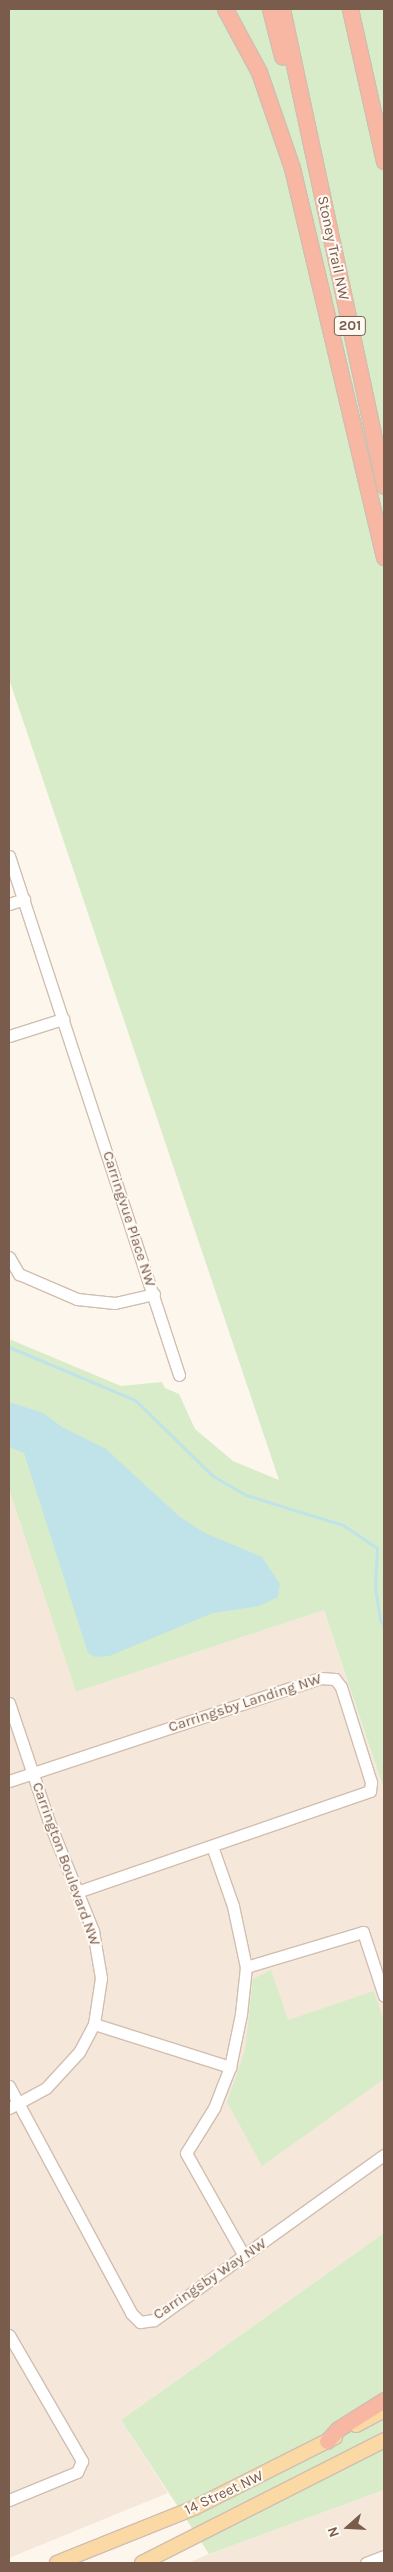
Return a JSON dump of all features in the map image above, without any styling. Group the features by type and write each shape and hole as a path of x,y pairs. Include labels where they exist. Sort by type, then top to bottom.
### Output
{"highway":[{"path":"225,9 259,72 289,159 384,557"},
{"path":"270,9 286,74 316,166"},
{"name":"Stoney Trail NW","path":"282,9 384,486"},
{"path":"350,9 384,161"},
{"path":"327,2441 338,2429 384,2400"}],"main road":[{"name":"14 Street NW","path":"57,2563 115,2541 234,2490 384,2410"},
{"name":"14 Street NW","path":"142,2563 384,2440"},
{"path":"74,2563 115,2541"}],"street":[{"name":"Carringvue Place NW","path":"9,856 154,1294 115,1302 78,1298 19,1274 9,1257"},
{"path":"9,904 24,900"},
{"path":"9,1036 63,1019"},
{"path":"154,1294 179,1375"},
{"name":"Carringsby Landing NW","path":"32,1773 320,1678 335,1679 371,1782 370,1791 77,1892"},
{"name":"Carrington Boulevard NW","path":"9,1703 32,1773 93,1932 100,1964 100,1992 94,2024 79,2052 62,2074 46,2088 13,2106"},
{"path":"9,1781 32,1773"},
{"path":"212,1846 232,1906 246,1967 242,2014 230,2067 214,2108 186,2153 244,2256"},
{"path":"246,1967 363,1932 384,1996"},
{"path":"94,2024 230,2067"},
{"path":"9,2086 13,2106"},
{"name":"Carringsby Way NW","path":"13,2106 131,2313 140,2322 154,2320 384,2155"},
{"path":"9,2335 82,2461 77,2472 9,2500"},
{"path":"366,2563 384,2556"}],"shaded area":[{"path":"9,1489 76,1692 324,1610 384,1791 384,2233 121,2420 168,2493 9,2558"},
{"path":"384,2490 384,2563 188,2563 209,2554"}],"green space":[{"path":"9,9 384,9 384,1790 324,1610 76,1692 9,1489 9,1339 121,1386 162,1382 165,1388 179,1394 195,1429 233,1461 279,1480 9,679"},
{"path":"271,1970 288,2020 374,1991 384,2022 384,2079 262,2166 227,2102 245,2050 253,1979"},
{"path":"384,2233 384,2490 209,2554 121,2420"}],"water":[{"path":"9,1402 43,1413 62,1427 106,1449 180,1517 205,1533 262,1557 280,1584 278,1597 259,1606 213,1613 109,1656 95,1657 88,1653 24,1453 9,1447"}],"waterway":[{"path":"9,1347 135,1400 213,1476 246,1495 343,1525 377,1548 375,1587 380,1620 384,1627"}]}
